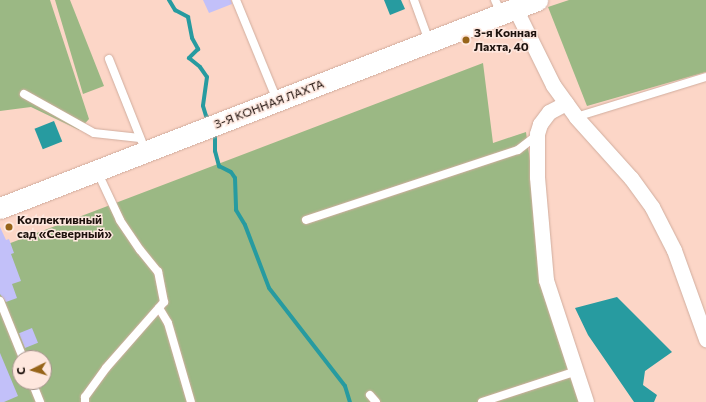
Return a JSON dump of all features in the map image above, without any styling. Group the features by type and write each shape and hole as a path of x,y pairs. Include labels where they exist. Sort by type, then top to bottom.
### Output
{"main road":[{"name":"3-Я КОННАЯ ЛАХТА","path":"0,208 96,171 144,145 200,131 219,124 430,42 504,7 537,0"}],"street":[{"path":"504,7 553,85 576,117 631,178 652,207 674,250 706,339"},
{"path":"566,103 549,112 540,124 537,134 537,177 546,280 574,372 586,402"}],"lane":[{"path":"236,0 277,101"},
{"path":"414,0 430,42"},
{"path":"109,59 144,145"},
{"path":"576,117 706,77"},
{"path":"24,94 94,133 144,145"},
{"path":"306,220 518,150 537,134"},
{"path":"85,402 85,397 106,368 164,302 158,272 140,250 120,220 96,171"},
{"path":"0,301 20,350"},
{"path":"159,308 168,323 191,402"},
{"path":"482,402 574,372"},
{"path":"35,390 40,402"},
{"path":"370,394 376,402"}],"green space":[{"path":"0,0 50,0 89,119 79,130 31,107 0,111"},
{"path":"55,0 70,0 104,86 83,94"},
{"path":"569,0 706,0 706,72 587,106 548,7"},
{"path":"483,63 493,143 526,132 546,277 592,402 0,402 0,247"}],"water":[{"path":"384,0 401,0 405,9 390,15"},
{"path":"54,121 62,141 43,149 35,129"},
{"path":"617,297 672,352 645,371 643,385 657,395 654,402 634,402 588,335 575,308"}],"building":[{"path":"203,0 231,0 232,4 209,13"},
{"path":"0,227 6,240 9,239 14,253 11,254 21,281 12,284 17,298 6,302 0,294"},
{"path":"32,328 38,343 25,348 19,333"},
{"path":"0,353 12,382 12,390 15,390 18,396 4,402 0,402"}],"waterway":[{"path":"169,0 175,10 188,17 192,38 198,49 189,58 200,67 207,77 203,106 206,116 210,119"},
{"path":"215,130 215,151 219,166 231,172 235,178 236,210 245,225 269,288 345,386 350,402"}],"place":[{"name":"3-я Конная Лахта, 40","path":"466,40"},
{"name":"Коллективный сад «Северный»","path":"9,227"}]}
